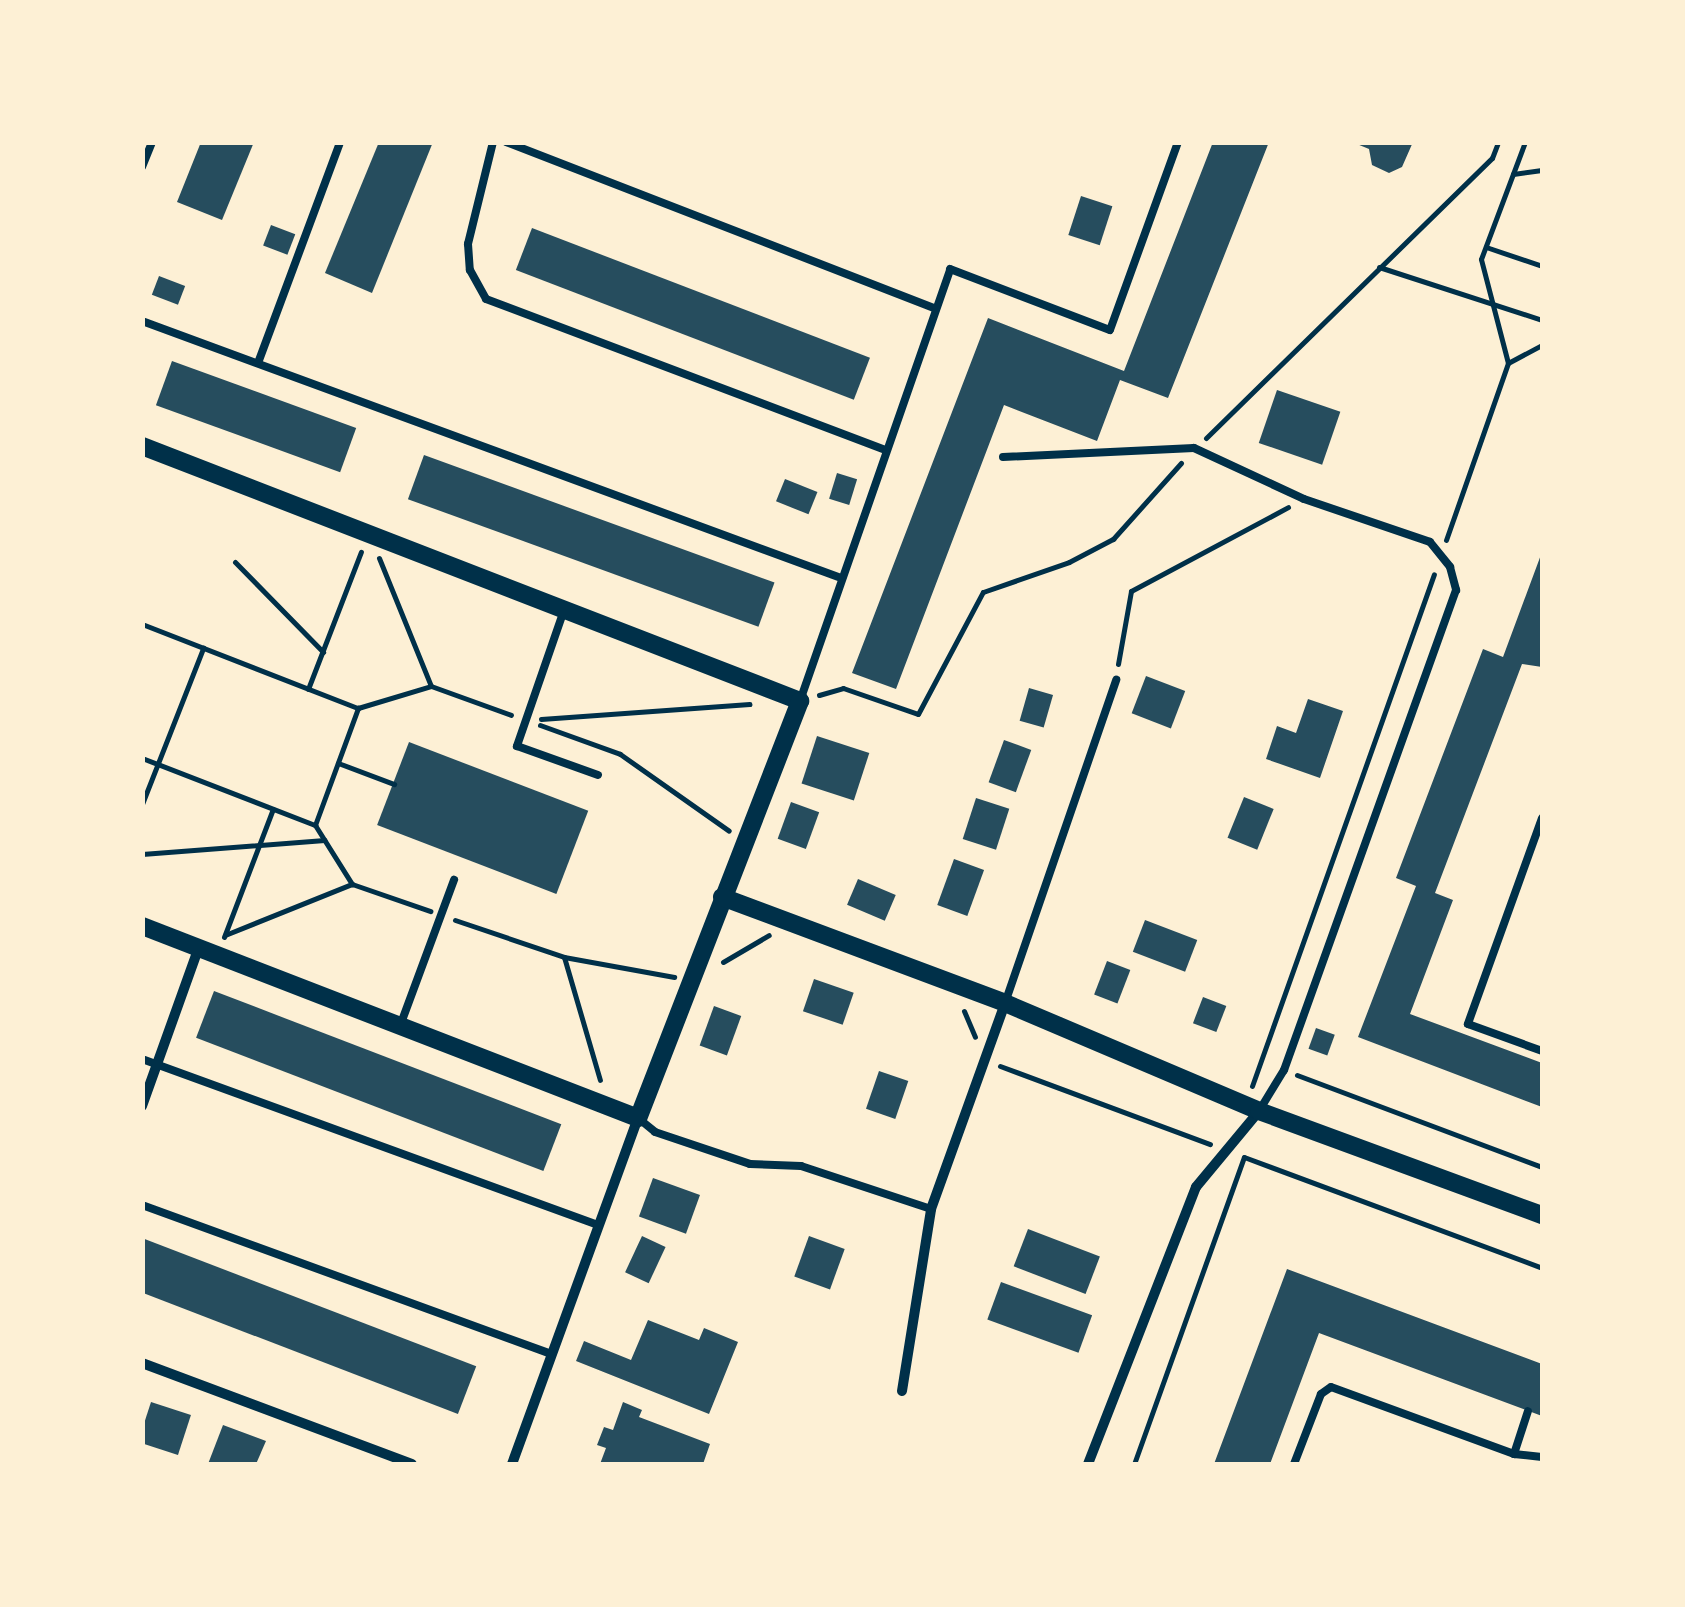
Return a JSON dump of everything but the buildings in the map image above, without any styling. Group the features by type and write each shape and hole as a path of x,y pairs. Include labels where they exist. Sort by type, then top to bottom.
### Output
{"street":[{"path":"142,446 800,701 688,980 512,1464"},
{"path":"722,897 1005,1003 1252,1107 1542,1215"},
{"path":"142,926 638,1118"},
{"path":"142,1106 208,951"},
{"path":"902,1391 931,1209 1005,1003"},
{"path":"1088,1464 1196,1187 1226,1150 1252,1107"},
{"path":"142,1363 412,1464"}],"lane":[{"path":"142,167 152,142"},
{"path":"258,363 340,142"},
{"path":"493,142 468,244 470,270 486,299 884,450"},
{"path":"506,142 936,309"},
{"path":"800,701 838,577 950,269 1110,330 1178,142"},
{"path":"142,321 838,577"},
{"path":"1003,456 1194,448 1304,499 1442,552 1456,590 1284,1070 1252,1107"},
{"path":"564,608 517,746 598,775"},
{"path":"1005,1003 1116,680"},
{"path":"1542,818 1468,1024 1542,1051"},
{"path":"400,1028 454,880"},
{"path":"142,1059 599,1225"},
{"path":"638,1118 656,1132 750,1164 801,1166 931,1209"},
{"path":"142,1204 552,1354"},
{"path":"1294,1464 1321,1394 1332,1387 1514,1454 1542,1457"},
{"path":"1514,1454 1528,1411"}],"path":[{"path":"1252,1107 1261,1062 1508,363 1482,259 1525,142"},
{"path":"1513,174 1542,170"},
{"path":"1486,247 1542,266"},
{"path":"1379,267 1542,320"},
{"path":"1508,363 1542,345"},
{"path":"1116,680 1131,591 1304,499"},
{"path":"308,689 369,532"},
{"path":"369,532 431,686"},
{"path":"235,562 323,652"},
{"path":"142,624 358,708 315,825"},
{"path":"142,804 203,648"},
{"path":"526,720 761,704"},
{"path":"143,759 315,825 352,884 564,957 688,980"},
{"path":"338,762 394,784"},
{"path":"225,935 273,809"},
{"path":"142,854 258,850 324,840"},
{"path":"208,951 225,935 352,884"},
{"path":"716,978 723,961 769,935 786,942"},
{"path":"564,957 598,1078 612,1092"},
{"path":"961,1004 986,1060 1542,1268"},
{"path":"1261,1062 1542,1167"},
{"path":"1134,1464 1244,1157"}]}
